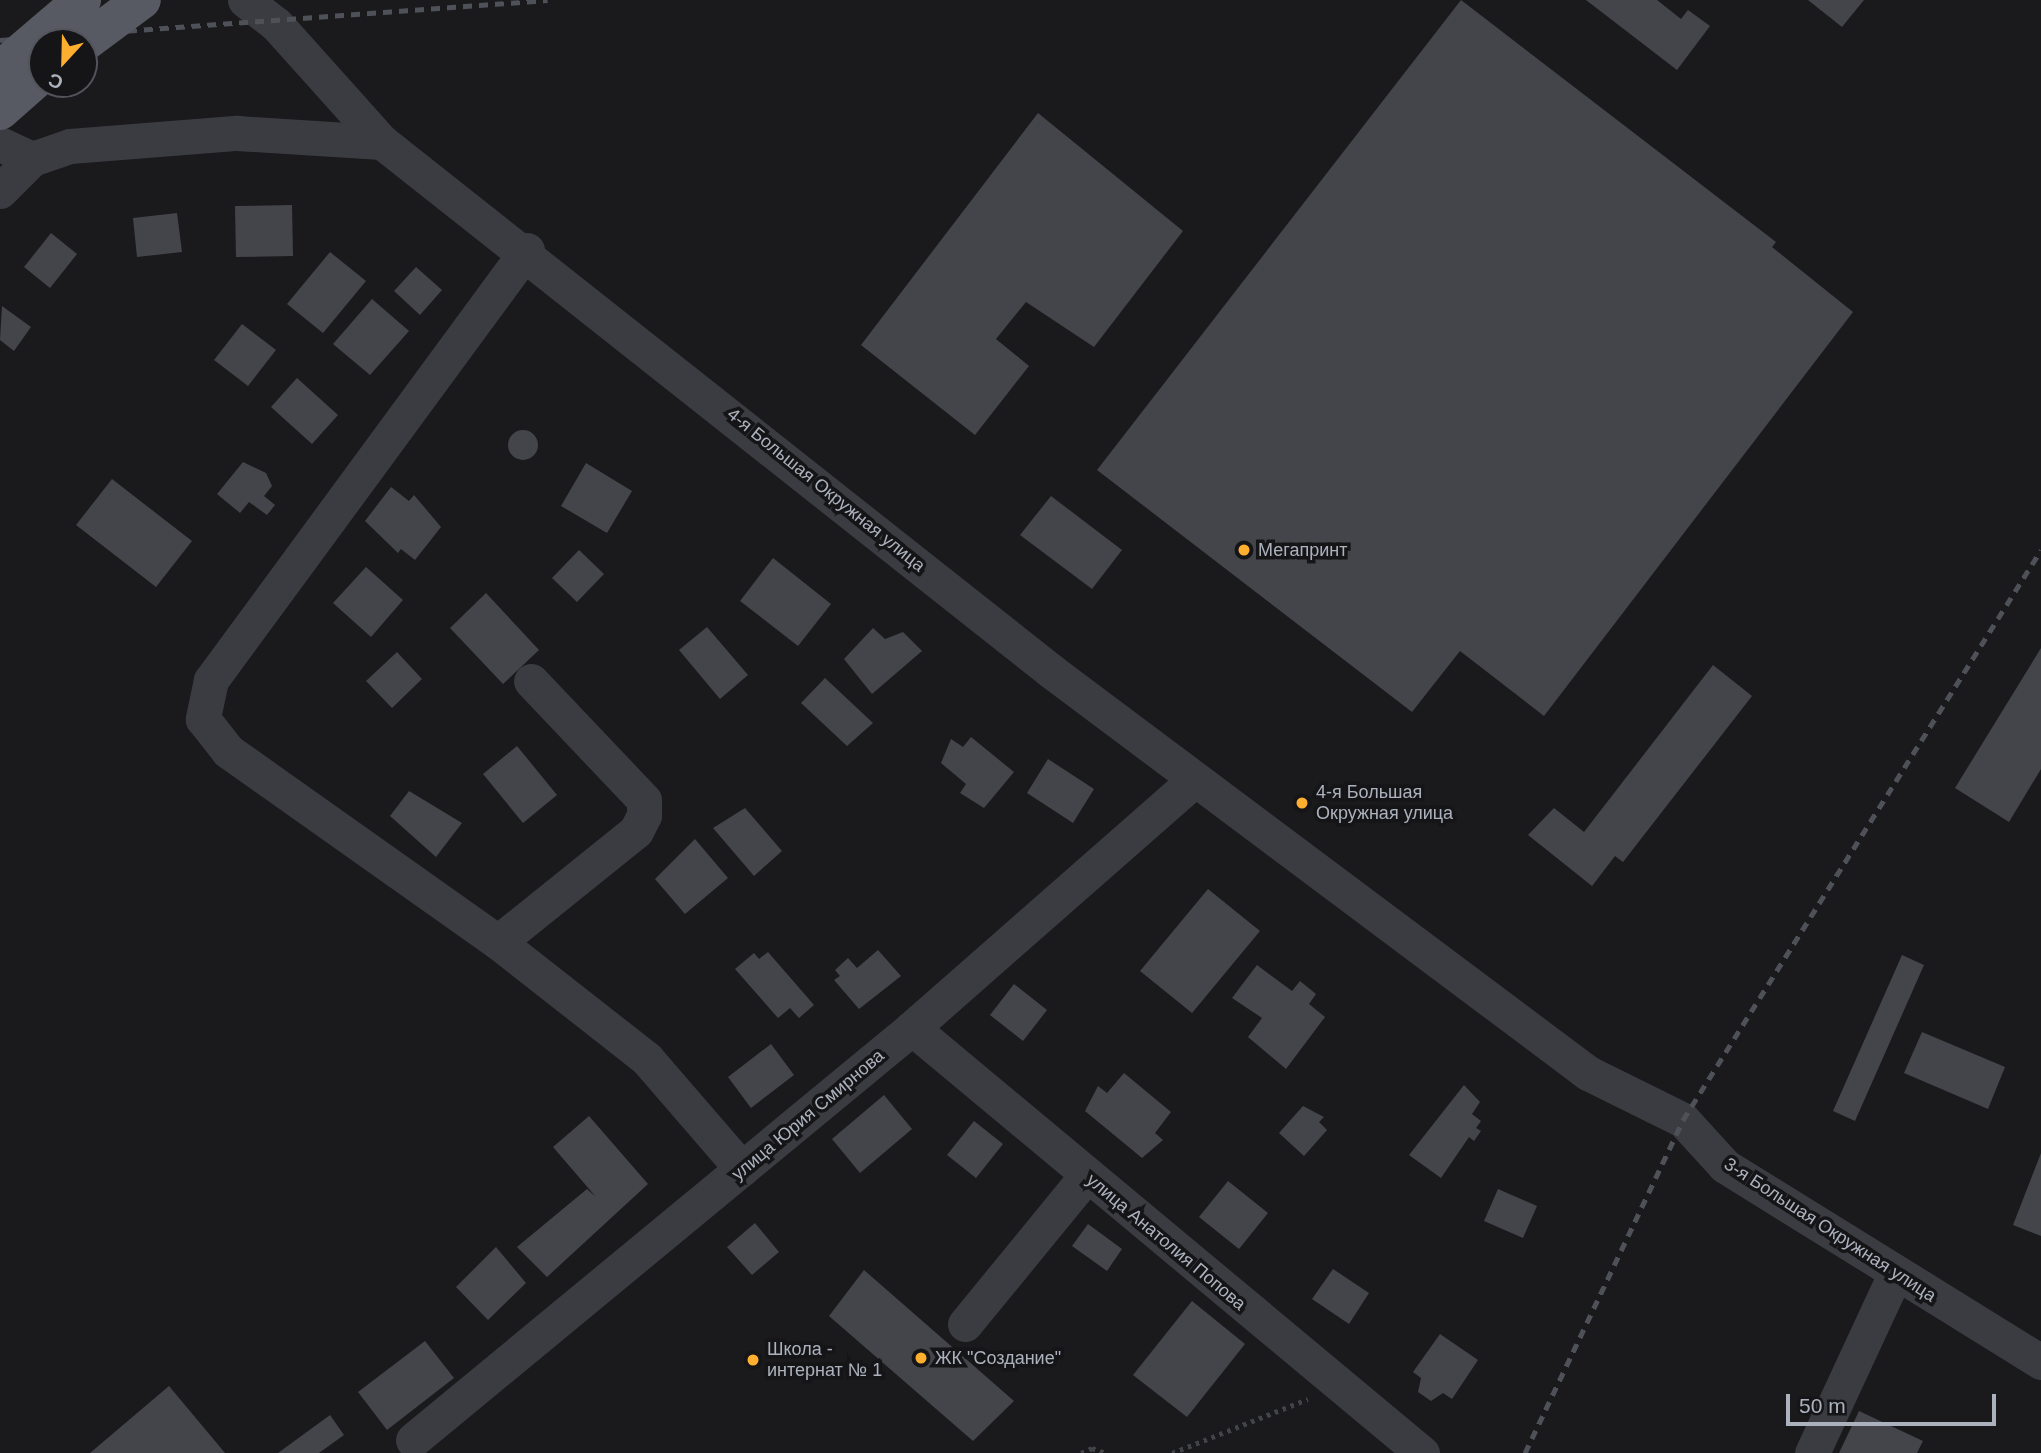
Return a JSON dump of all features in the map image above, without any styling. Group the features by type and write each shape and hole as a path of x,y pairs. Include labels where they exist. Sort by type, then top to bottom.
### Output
{"main road":[{"path":"0,70 82,0"},
{"path":"98,33 142,0"},
{"path":"0,111 28,86"}],"street":[{"path":"245,0 276,24 382,142"},
{"path":"2,184 32,159 70,146 189,134 382,142"},
{"name":"4-я Большая Окружная улица","path":"382,142 527,250 1194,780 1588,1073"},
{"path":"0,145 32,159"},
{"path":"527,250 212,680 204,719 228,751 498,942 647,1059 742,1169"},
{"path":"498,942 636,831 643,815 644,800 531,681"},
{"name":"улица Юрия Смирнова","path":"413,1440 912,1028 1194,780"},
{"name":"улица Анатолия Попова","path":"912,1028 1422,1453"},
{"name":"3-я Большая Окружная улица","path":"1588,1073 1683,1120 1725,1166 1895,1274 2041,1362"},
{"path":"965,1324 1087,1175"},
{"path":"1812,1453 1895,1274"}],"path":[{"path":"1172,1453 1340,1387"},
{"path":"1081,1453 1092,1448 1106,1453"}],"building":[{"path":"1461,0 1776,242 1772,247 1853,312 1544,716 1460,651 1412,712 1097,470"},
{"path":"1586,0 1657,0 1681,19 1688,10 1710,26 1677,70"},
{"path":"1808,0 1864,0 1842,27"},
{"path":"1038,113 1183,231 1094,347 1026,302 996,339 1029,366 975,435 861,345"},
{"path":"292,205 293,256 236,257 235,206"},
{"path":"177,213 182,252 137,257 133,218"},
{"path":"51,233 77,254 50,288 24,267"},
{"path":"330,252 366,281 323,333 287,304"},
{"path":"416,267 442,290 420,315 394,291"},
{"path":"372,299 409,331 370,375 333,344"},
{"path":"2,306 31,327 14,351 0,340"},
{"path":"242,324 276,350 248,386 214,360"},
{"path":"297,378 338,415 312,444 271,407"},
{"path":"523,430 534,434 538,445 534,456 523,460 512,456 508,445 512,434"},
{"path":"243,462 266,473 272,486 264,496 275,505 267,515 249,502 240,513 217,494"},
{"path":"586,463 632,491 607,533 561,506"},
{"path":"112,479 192,541 156,587 76,525"},
{"path":"391,487 409,501 414,495 441,527 415,560 401,549 398,553 365,521"},
{"path":"1051,496 1122,550 1092,589 1020,535"},
{"path":"579,550 604,574 577,602 552,578"},
{"path":"773,558 831,604 798,646 740,601"},
{"path":"366,567 403,600 371,637 333,603"},
{"path":"486,593 539,650 503,684 450,628"},
{"path":"707,627 748,675 720,699 679,650"},
{"path":"873,628 885,639 903,632 922,651 872,694 844,659"},
{"path":"2041,648 2041,769 2009,822 1955,788"},
{"path":"397,652 422,679 392,708 366,681"},
{"path":"1713,665 1752,696 1623,862 1615,856 1592,886 1528,835 1554,808 1584,832"},
{"path":"825,678 873,723 847,746 801,703"},
{"path":"971,737 1014,772 984,808 960,793 966,784 941,763 951,739 963,747"},
{"path":"517,746 557,795 523,823 483,774"},
{"path":"1048,759 1094,789 1073,823 1027,793"},
{"path":"409,791 462,823 436,857 390,816"},
{"path":"745,808 782,851 754,876 713,828"},
{"path":"695,839 728,878 685,914 655,879"},
{"path":"1208,889 1260,931 1192,1013 1140,971"},
{"path":"878,950 901,976 859,1009 834,980 840,976 835,970 848,958 857,968"},
{"path":"768,952 814,1005 799,1018 790,1008 778,1018 735,969 754,953 759,959"},
{"path":"1902,955 1924,965 1855,1121 1833,1111"},
{"path":"1257,965 1292,991 1300,981 1316,994 1309,1004 1325,1017 1286,1069 1248,1037 1262,1018 1232,998"},
{"path":"1014,984 1047,1010 1023,1041 990,1015"},
{"path":"1922,1032 2005,1067 1988,1109 1904,1073"},
{"path":"771,1044 794,1075 751,1108 728,1077"},
{"path":"1124,1073 1171,1112 1155,1133 1163,1140 1142,1158 1085,1111 1098,1086 1107,1093"},
{"path":"1464,1085 1480,1102 1472,1114 1481,1121 1476,1128 1481,1131 1474,1141 1469,1137 1441,1178 1409,1155"},
{"path":"884,1095 912,1129 860,1173 832,1139"},
{"path":"1303,1106 1324,1117 1319,1122 1327,1130 1304,1156 1279,1133"},
{"path":"589,1116 648,1184 547,1277 517,1247 587,1189 596,1197 553,1147"},
{"path":"974,1121 1003,1144 976,1178 947,1155"},
{"path":"2041,1153 2041,1236 2013,1225"},
{"path":"1228,1181 1268,1213 1239,1249 1199,1217"},
{"path":"1498,1189 1537,1206 1523,1238 1484,1221"},
{"path":"755,1223 779,1252 752,1275 727,1247"},
{"path":"1088,1224 1122,1249 1107,1271 1072,1246"},
{"path":"496,1247 526,1283 488,1320 456,1287"},
{"path":"1333,1269 1369,1293 1349,1324 1312,1299"},
{"name":"ЖК \"Создание\"","path":"864,1270 1014,1401 973,1441 829,1316"},
{"path":"1192,1301 1245,1344 1187,1417 1133,1375"},
{"path":"1440,1334 1478,1360 1452,1399 1443,1393 1431,1401 1418,1392 1421,1378 1413,1372"},
{"path":"425,1341 454,1378 387,1430 358,1392"},
{"path":"169,1386 225,1453 90,1453"},
{"path":"1859,1411 1923,1441 1917,1453 1839,1453"},
{"path":"330,1415 344,1435 319,1453 278,1453"}],"railway":[{"path":"0,40 548,0"},
{"path":"1525,1453 1683,1120 2041,550"}],"place":[{"name":"Мегапринт","path":"1244,550"},
{"name":"4-я Большая Окружная улица","path":"1302,803"},
{"name":"ЖК \"Создание\"","path":"921,1358"},
{"name":"Школа - интернат № 1","path":"753,1360"}]}
